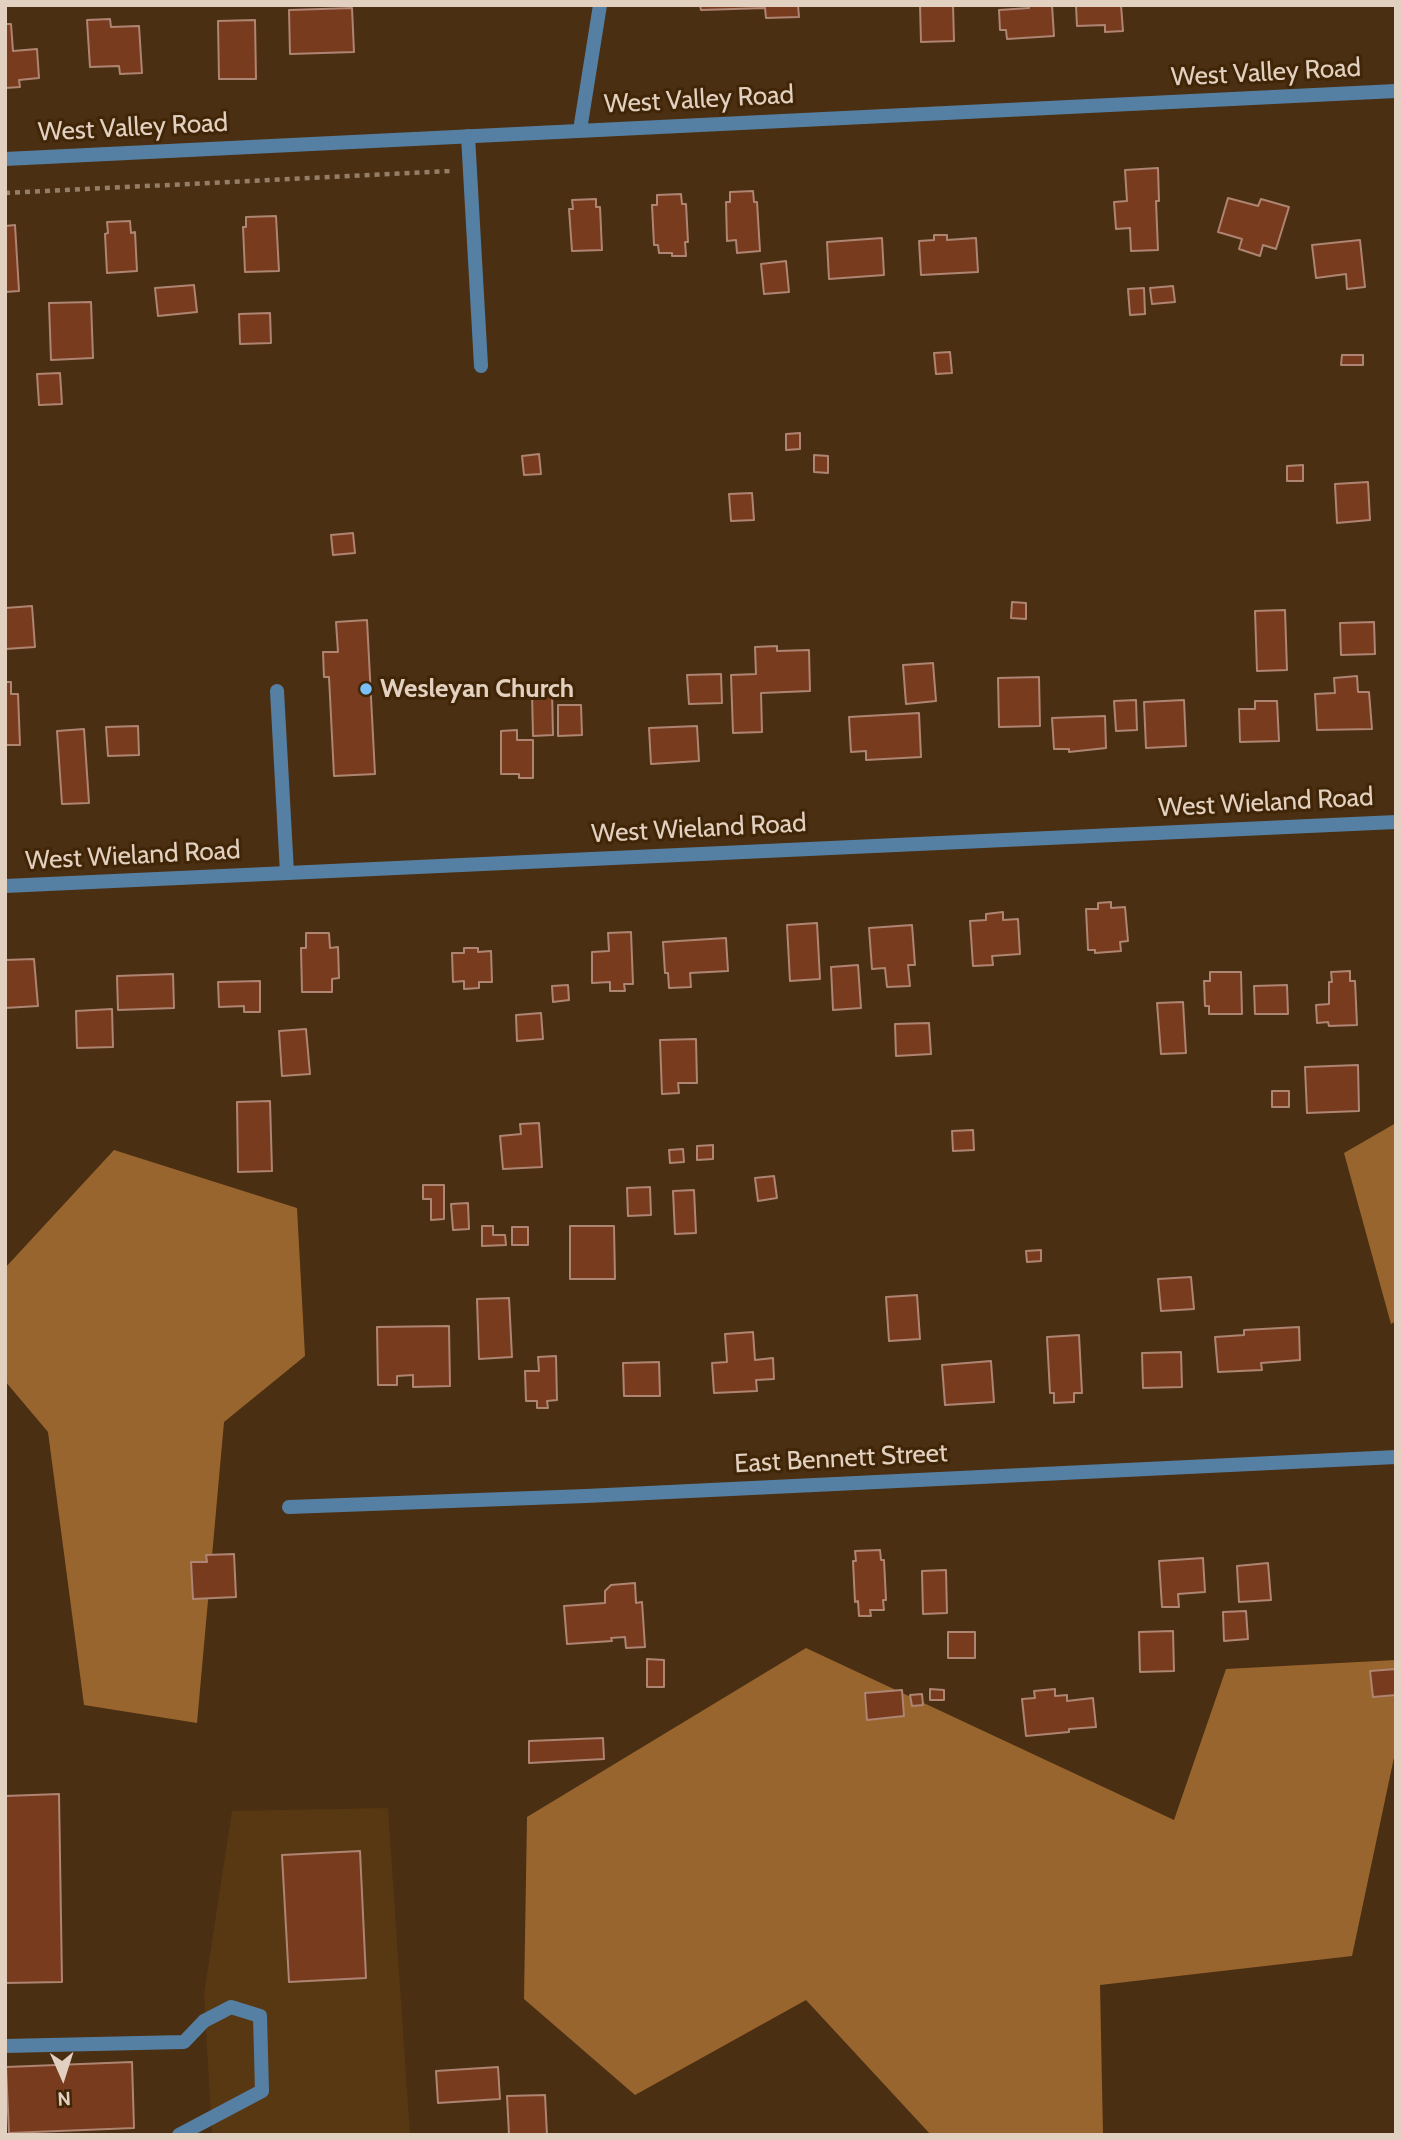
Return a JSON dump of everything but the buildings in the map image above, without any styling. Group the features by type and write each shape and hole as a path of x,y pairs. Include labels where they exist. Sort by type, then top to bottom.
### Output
{"street":[{"path":"580,130 600,5"},
{"name":"West Valley Road","path":"5,159 1396,91"},
{"path":"468,136 481,366"},
{"path":"277,691 287,873"},
{"name":"West Wieland Road","path":"5,886 1396,822"},
{"name":"East Bennett Street","path":"289,1507 586,1496 1396,1457"},
{"path":"5,2046 184,2042 204,2021 231,2007 260,2016 262,2091 179,2135"}],"path":[{"path":"5,193 471,170"}],"shaded area":[{"path":"1396,1123 1396,1321 1391,1324 1344,1153"},
{"path":"114,1150 297,1208 305,1356 224,1422 197,1723 84,1705 48,1432 5,1381 5,1268"},
{"path":"806,1648 1174,1820 1226,1669 1396,1660 1396,1748 1352,1956 1100,1985 1103,2135 931,2135 806,2000 635,2095 524,1999 527,1817"},
{"path":"388,1808 410,2135 212,2135 204,1994 232,1811"}],"place":[{"name":"Wesleyan Church","path":"366,689"}]}
